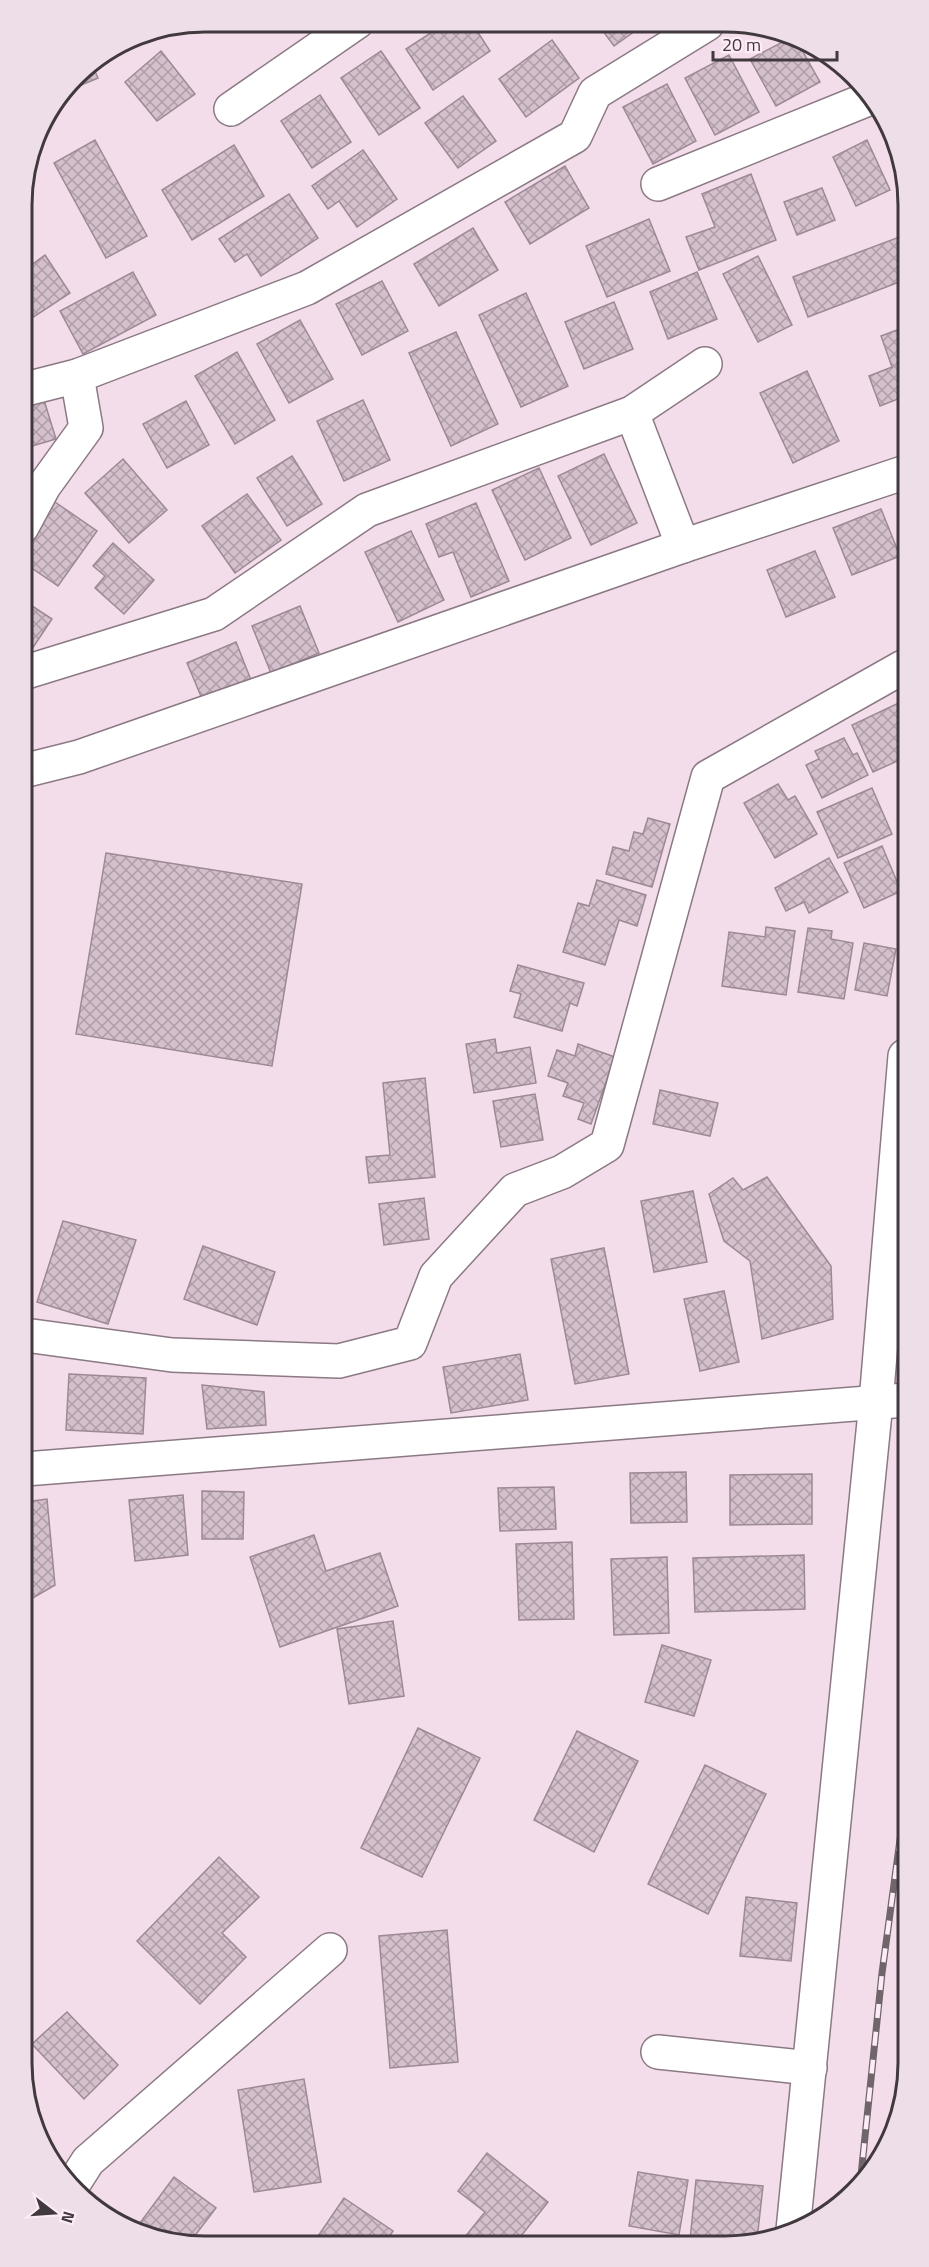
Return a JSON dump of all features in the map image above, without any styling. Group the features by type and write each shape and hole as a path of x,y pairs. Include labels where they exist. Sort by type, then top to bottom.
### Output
{"street":[{"path":"231,110 343,32"},
{"path":"32,387 77,376 307,288 575,136 595,93 694,32"},
{"path":"658,184 863,101"},
{"path":"32,670 214,614 367,510 632,413 705,364"},
{"path":"32,508 44,486 86,428 77,376"},
{"path":"632,413 683,546"},
{"path":"32,769 79,757 683,546 898,475"},
{"path":"32,1336 172,1355 339,1361 410,1343 436,1276 515,1190 562,1172 607,1144 708,777 898,670"},
{"path":"794,2221 810,2068 891,1401 897,1230"},
{"path":"32,1469 891,1401"},
{"path":"77,2179 88,2161 330,1950"},
{"path":"658,2052 810,2068"}],"building":[{"path":"432,32 478,32 490,51 433,90 406,49"},
{"path":"604,32 634,32 614,46"},
{"path":"552,40 579,78 526,117 499,79"},
{"path":"783,42 802,49 820,82 776,106 750,59"},
{"path":"161,51 195,94 157,121 125,82"},
{"path":"381,51 420,108 379,135 341,78"},
{"path":"729,55 759,112 715,135 685,78"},
{"path":"95,71 98,78 78,86"},
{"path":"667,84 696,141 653,164 623,107"},
{"path":"320,95 351,142 312,168 281,121"},
{"path":"463,96 496,141 458,168 425,123"},
{"path":"95,140 147,236 106,258 54,163"},
{"path":"867,140 890,190 856,206 833,157"},
{"path":"234,145 264,196 192,240 162,190"},
{"path":"363,150 397,199 357,227 339,201 328,209 312,186"},
{"path":"565,166 589,208 530,244 505,202"},
{"path":"751,174 776,240 699,270 686,237 715,227 702,194"},
{"path":"822,188 835,220 797,235 784,202"},
{"path":"289,194 318,238 261,276 247,254 235,262 219,239"},
{"path":"649,219 670,271 607,297 586,246"},
{"path":"473,228 498,270 439,306 414,264"},
{"path":"898,238 898,283 808,317 793,277"},
{"path":"45,255 70,293 32,318 32,265"},
{"path":"758,256 792,325 758,342 723,274"},
{"path":"133,272 156,315 83,354 60,311"},
{"path":"697,272 717,319 668,339 650,292"},
{"path":"382,281 408,331 362,355 336,304"},
{"path":"526,293 568,386 521,407 479,315"},
{"path":"614,302 633,349 584,369 565,322"},
{"path":"300,320 333,379 289,403 257,344"},
{"path":"898,330 898,399 880,406 869,376 892,367 881,336"},
{"path":"456,332 498,424 451,446 409,353"},
{"path":"237,352 275,420 235,444 195,376"},
{"path":"807,371 839,441 793,463 760,393"},
{"path":"44,400 56,439 32,446 32,404"},
{"path":"363,400 390,460 344,481 317,421"},
{"path":"186,401 209,445 167,468 143,424"},
{"path":"604,454 637,523 591,545 558,476"},
{"path":"292,456 322,504 287,526 257,478"},
{"path":"123,459 167,510 129,543 85,493"},
{"path":"539,468 571,538 525,560 492,490"},
{"path":"247,494 281,540 235,573 202,526"},
{"path":"55,502 97,531 58,586 32,568 32,535"},
{"path":"476,503 509,581 471,597 453,552 439,557 426,524"},
{"path":"881,509 898,551 898,557 852,575 833,528"},
{"path":"411,531 444,600 398,622 365,552"},
{"path":"113,543 154,580 124,614 95,588 105,576 93,566"},
{"path":"815,551 835,597 786,617 767,570"},
{"path":"32,606 52,619 32,649"},
{"path":"300,606 319,653 271,673 252,626"},
{"path":"236,642 251,680 203,701 187,663"},
{"path":"898,703 898,761 873,772 852,725"},
{"path":"844,738 853,755 857,753 868,775 822,798 806,765 819,759 815,751"},
{"path":"778,784 788,800 795,796 817,834 775,858 744,803"},
{"path":"872,788 892,834 838,858 817,812"},
{"path":"648,818 670,824 652,887 606,874 613,847 629,851 634,832 643,834"},
{"path":"882,846 898,883 898,893 864,908 844,863"},
{"path":"106,853 302,884 272,1066 76,1034"},
{"path":"829,858 848,892 809,913 804,902 786,911 775,888"},
{"path":"597,880 646,895 637,926 619,920 605,965 563,952 578,903 589,906"},
{"path":"766,927 795,931 786,995 722,986 729,932 765,937"},
{"path":"808,928 832,931 831,939 853,943 844,999 798,992"},
{"path":"864,943 896,949 887,996 855,990"},
{"path":"518,965 584,983 577,1006 570,1003 562,1031 514,1017 521,994 510,991"},
{"path":"495,1039 497,1053 530,1047 536,1083 474,1093 466,1044"},
{"path":"578,1044 615,1057 591,1124 578,1119 584,1103 563,1096 568,1083 548,1076 557,1050 575,1056"},
{"path":"425,1078 435,1177 369,1183 366,1157 390,1155 383,1083"},
{"path":"660,1090 718,1103 710,1136 653,1124"},
{"path":"535,1094 543,1140 501,1147 493,1101"},
{"path":"767,1177 831,1266 833,1319 762,1339 750,1261 724,1241 709,1194 733,1178 743,1190"},
{"path":"693,1191 707,1262 654,1272 641,1201"},
{"path":"424,1198 429,1239 384,1245 379,1204"},
{"path":"63,1221 136,1240 108,1324 37,1302"},
{"path":"203,1246 275,1272 257,1325 184,1299"},
{"path":"604,1248 629,1374 575,1384 551,1259"},
{"path":"724,1291 739,1362 700,1371 684,1299"},
{"path":"520,1354 528,1400 451,1413 443,1367"},
{"path":"69,1374 146,1378 143,1434 66,1430"},
{"path":"202,1385 264,1392 266,1425 207,1429"},
{"path":"686,1472 687,1522 631,1523 630,1473"},
{"path":"812,1474 812,1524 730,1525 730,1475"},
{"path":"554,1487 556,1529 500,1531 498,1488"},
{"path":"202,1491 244,1492 243,1539 202,1539"},
{"path":"183,1495 188,1555 135,1561 129,1500"},
{"path":"47,1499 55,1585 32,1598 32,1501"},
{"path":"314,1535 326,1571 380,1553 398,1606 280,1647 250,1557"},
{"path":"572,1542 574,1619 519,1620 516,1544"},
{"path":"804,1555 805,1609 695,1612 693,1558"},
{"path":"667,1557 669,1633 614,1635 611,1559"},
{"path":"393,1621 404,1696 349,1704 337,1629"},
{"path":"662,1645 711,1660 694,1716 645,1702"},
{"path":"418,1728 480,1758 422,1877 361,1848"},
{"path":"577,1731 638,1761 594,1852 534,1820"},
{"path":"705,1765 766,1794 708,1914 648,1884"},
{"path":"219,1857 259,1897 222,1933 246,1957 200,2004 137,1941"},
{"path":"746,1897 797,1903 791,1961 740,1956"},
{"path":"447,1930 458,2062 390,2068 379,1936"},
{"path":"67,2012 118,2065 84,2099 32,2044"},
{"path":"304,2079 321,2182 254,2192 238,2090"},
{"path":"487,2153 548,2202 521,2236 466,2236 485,2212 458,2191"},
{"path":"638,2172 688,2180 679,2235 629,2226"},
{"path":"174,2177 216,2208 195,2235 171,2232 140,2223"},
{"path":"696,2180 763,2186 758,2232 724,2236 690,2236"},
{"path":"344,2198 393,2231 390,2236 318,2236"}],"railway":[{"path":"862,2167 882,1973 897,1861"}]}
